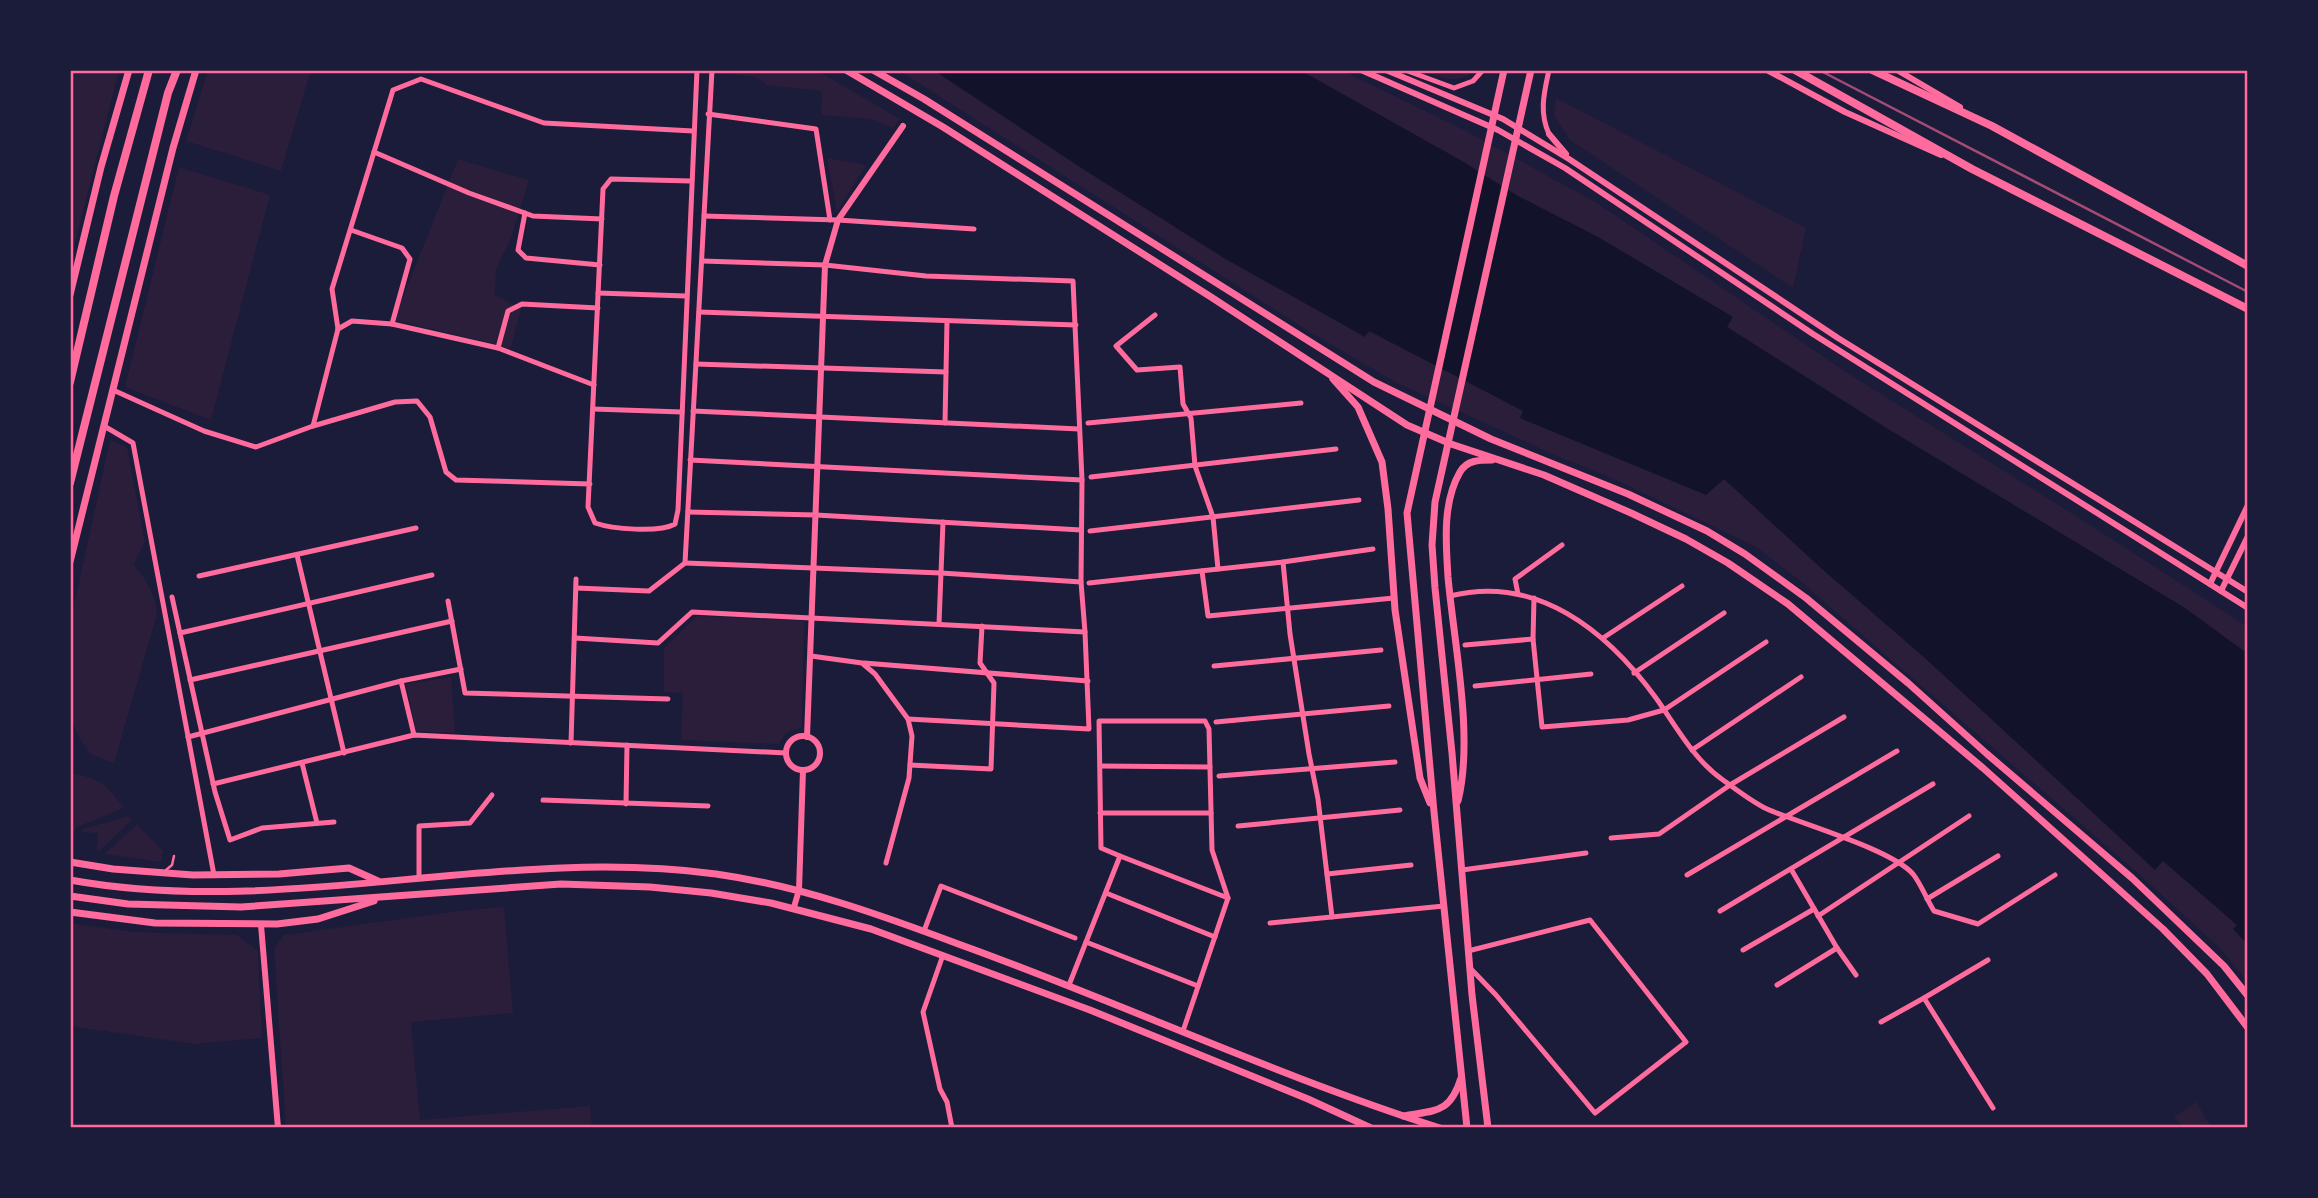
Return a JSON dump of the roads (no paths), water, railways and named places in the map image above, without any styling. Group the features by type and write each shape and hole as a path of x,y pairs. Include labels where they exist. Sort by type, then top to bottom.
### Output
{"highway":[{"path":"70,382 114,195 149,70"},
{"path":"70,483 168,93 177,70"},
{"path":"1795,70 1972,169 2248,309"},
{"path":"1873,71 1992,126 2248,266"}],"main road":[{"path":"70,295 129,70"},
{"path":"70,562 180,123 196,70"},
{"path":"846,70 943,127 1407,425 1451,444 1564,484 1686,539 1728,563 1788,604 1983,768 2164,929 2207,974 2248,1028"},
{"path":"873,70 936,106 1374,382 1491,439 1628,494 1707,531 1755,560 1806,598 1908,683 2132,878 2224,965 2248,996"},
{"path":"1467,1128 1408,532 1410,495 1504,70"},
{"path":"1489,1128 1468,951 1432,545 1435,502 1531,70"},
{"path":"1326,371 1358,407 1382,462 1394,598 1420,778 1434,812"},
{"path":"1456,808 1462,768 1463,722 1445,539 1449,507 1461,470 1470,462 1503,461"},
{"path":"70,862 160,873 214,875 279,874 349,868 379,881"},
{"path":"70,880 187,892 315,888 560,866 716,874 799,890 924,931 1069,985 1314,1084 1440,1128"},
{"path":"70,896 128,904 241,907 561,884 674,889 794,907 871,929 1090,1010 1308,1099 1371,1128"},
{"path":"70,912 155,923 261,925 318,919 385,898"},
{"path":"1403,1116 1443,1108 1452,1100 1462,1074"}],"street":[{"path":"691,181 611,179 603,189 589,507 595,523 604,526 657,530 668,528 675,524 678,510 696,70"},
{"path":"685,563 712,70"},
{"path":"1361,70 1497,130 1564,168 1813,334 2248,608"},
{"path":"1386,70 1503,119 1569,159 1838,338 2248,592"},
{"path":"1405,70 1454,89 1474,81 1483,70"},
{"path":"1549,70 1542,107 1544,123 1549,134 1569,159"},
{"path":"1767,70 1844,112 1972,169"},
{"path":"1897,70 1992,126"},
{"path":"313,426 338,329 332,289 393,90 421,79 544,123 693,131"},
{"path":"708,114 816,129 834,220 825,265 807,737"},
{"path":"834,220 903,126"},
{"path":"374,152 469,193 533,216 602,219"},
{"path":"525,213 518,250 526,258 600,265"},
{"path":"704,216 834,220 974,229"},
{"path":"351,230 402,248 410,259 392,324"},
{"path":"702,261 825,265 926,276 1073,281 1082,480 1081,582 1089,729 908,719"},
{"path":"598,293 687,296"},
{"path":"498,348 508,311 522,304 598,308"},
{"path":"699,312 1076,326"},
{"path":"1155,314 1116,346 1137,370 1180,367 1183,404 1191,418 1195,466 1213,517 1218,569"},
{"path":"338,329 352,321 392,324 498,348 594,385"},
{"path":"945,424 947,321"},
{"path":"696,363 946,372"},
{"path":"113,390 204,431 256,447 313,426 395,402 417,401 430,416 446,472 456,480 590,484"},
{"path":"1088,424 1301,403"},
{"path":"593,409 682,412"},
{"path":"693,411 1079,429"},
{"path":"104,426 133,443 214,875"},
{"path":"1091,477 1336,449"},
{"path":"690,460 1082,480"},
{"path":"1090,531 1359,500"},
{"path":"2210,584 2248,505"},
{"path":"688,512 1081,530"},
{"path":"939,624 943,522"},
{"path":"199,576 416,528"},
{"path":"2221,591 2248,536"},
{"path":"1518,593 1515,579 1562,545"},
{"path":"1089,583 1283,562 1373,549"},
{"path":"297,555 344,753"},
{"path":"1283,562 1293,657 1320,818 1332,917"},
{"path":"576,588 649,591 685,563 941,573 1081,582"},
{"path":"1202,570 1208,616 1394,598"},
{"path":"180,633 432,575"},
{"path":"572,743 576,579"},
{"path":"1603,638 1682,586"},
{"path":"1450,596 1489,589 1518,593 1573,617 1603,638 1711,771 1764,808 1898,863 1913,874 1934,911 1978,924 2055,875"},
{"path":"172,597 213,784 230,840 262,828 334,822"},
{"path":"1534,598 1532,639 1542,727 1628,720 1664,710 1766,642"},
{"path":"449,601 465,693 668,699"},
{"path":"575,638 658,643 692,612 1085,632"},
{"path":"1634,673 1724,613"},
{"path":"190,680 452,621"},
{"path":"910,765 991,769 994,683 980,663 982,626"},
{"path":"1465,645 1532,639"},
{"path":"1214,666 1381,650"},
{"path":"811,656 862,663 1087,681"},
{"path":"862,663 875,674 908,719 912,736 909,778 886,863"},
{"path":"188,737 401,681 461,669"},
{"path":"1475,685 1591,674"},
{"path":"1692,750 1801,677"},
{"path":"401,681 414,735"},
{"path":"1216,722 1390,706"},
{"path":"1611,838 1659,834 1730,785 1844,717"},
{"path":"1183,1031 1228,898 1212,850 1209,729 1205,721 1099,721 1101,848 1228,898"},
{"path":"213,784 414,735 786,753"},
{"path":"807,737 816,743 820,753 813,767 803,770 789,763 786,753 789,743 807,737"},
{"path":"626,804 627,746"},
{"path":"1687,875 1897,751"},
{"path":"1219,776 1395,762"},
{"path":"302,763 317,823"},
{"path":"1100,766 1210,767"},
{"path":"794,907 799,890 803,770"},
{"path":"1720,911 1933,784"},
{"path":"418,878 419,825 470,823 492,794"},
{"path":"543,800 708,806"},
{"path":"1238,826 1400,810"},
{"path":"1100,814 1211,813"},
{"path":"1818,916 1969,816"},
{"path":"1462,870 1586,853"},
{"path":"1069,985 1120,856"},
{"path":"1927,899 1998,856"},
{"path":"1327,874 1411,865"},
{"path":"1791,869 1856,975"},
{"path":"924,931 942,886 1075,938"},
{"path":"1106,892 1215,937"},
{"path":"1270,923 1444,906"},
{"path":"1743,950 1814,909"},
{"path":"1468,951 1590,920 1686,1042 1595,1113 1470,968"},
{"path":"261,925 278,1128"},
{"path":"1086,942 1198,986"},
{"path":"1777,985 1837,947"},
{"path":"943,955 923,1012 940,1089 947,1102 953,1128"},
{"path":"1881,1022 1988,960"},
{"path":"1924,998 1993,1108"}],"lane":[{"path":"160,873 172,865 174,856"}],"railway":[{"path":"1819,70 2248,292"}]}
